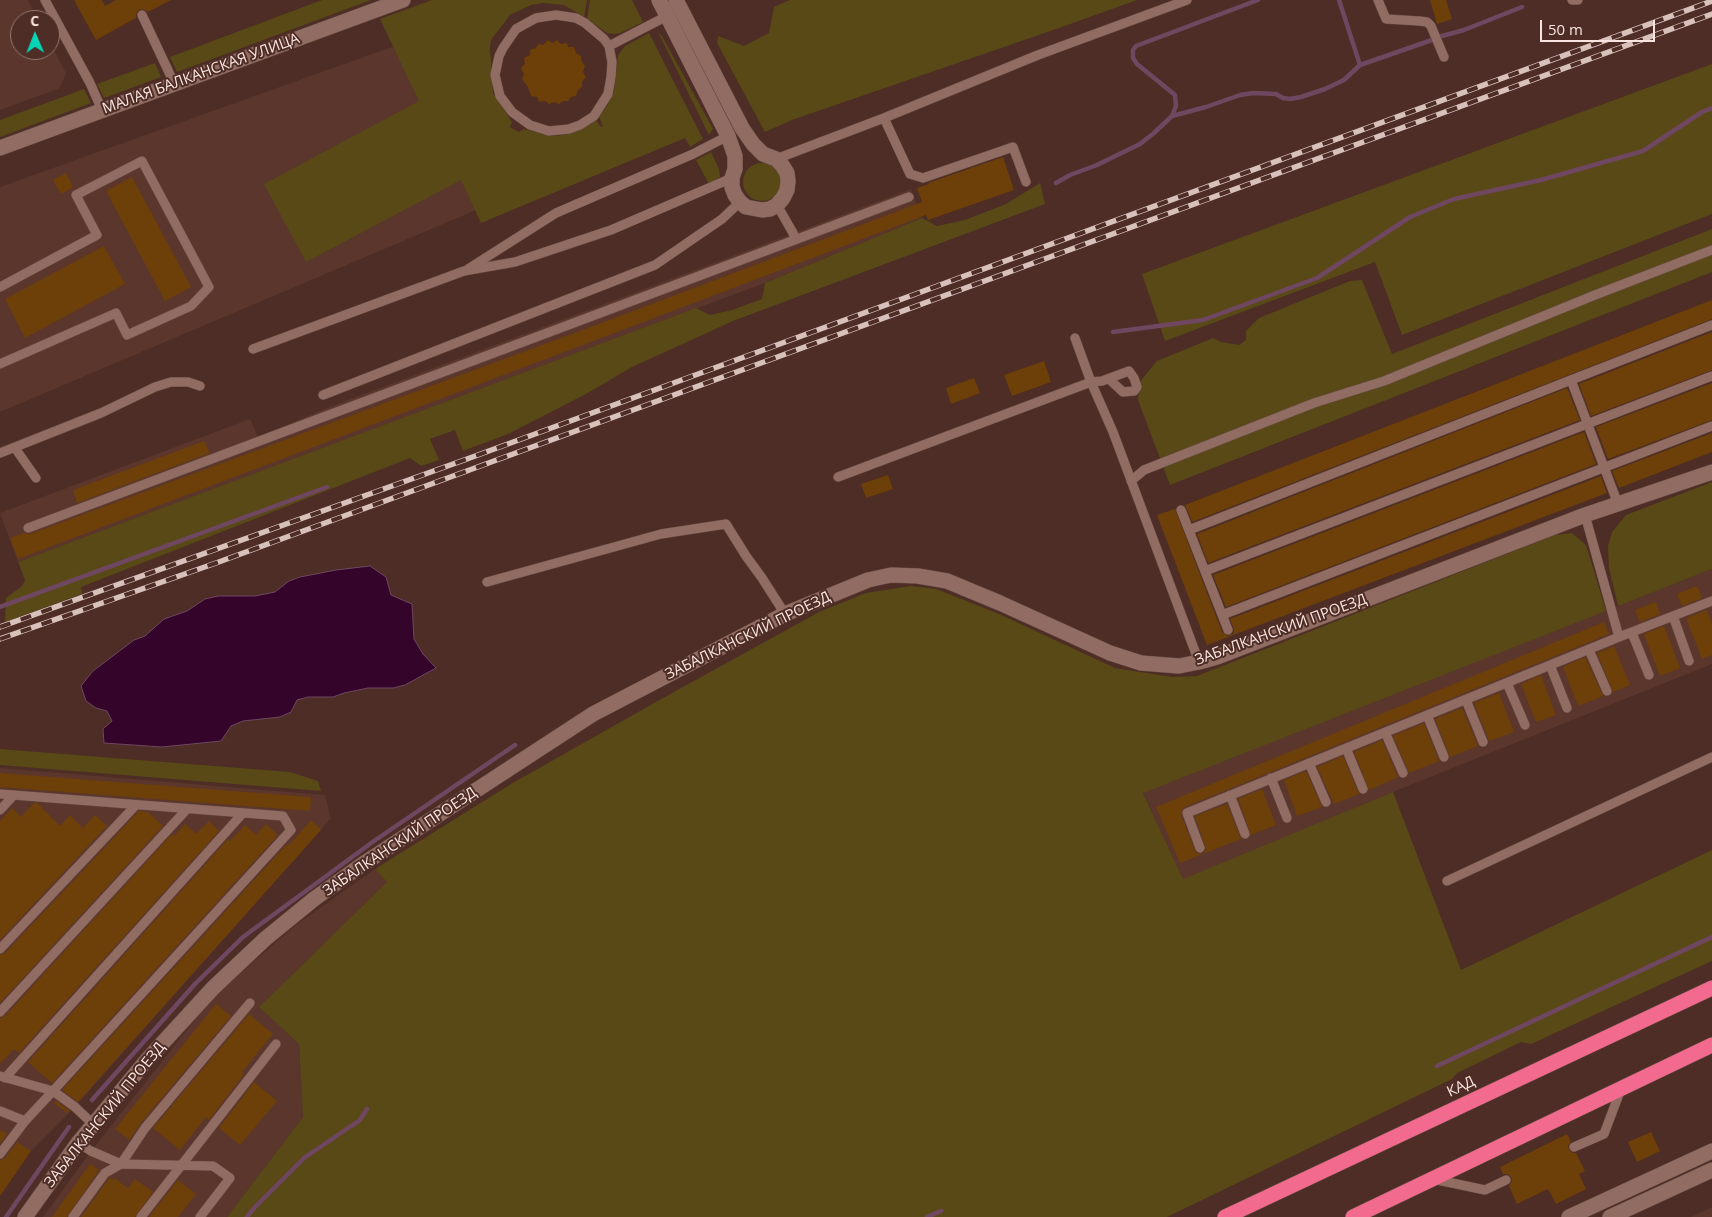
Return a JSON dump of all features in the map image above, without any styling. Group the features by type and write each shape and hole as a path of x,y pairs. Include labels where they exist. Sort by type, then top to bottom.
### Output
{"highway":[{"name":"КАД","path":"1225,1217 1712,988"},
{"path":"1353,1217 1712,1045"}],"street":[{"name":"МАЛАЯ БАЛКАНСКАЯ УЛИЦА","path":"0,148 403,0"},
{"path":"659,0 674,9 753,144 763,154 776,159 782,165 788,181 784,198 778,204 762,210 754,210 740,202 735,195 732,178 735,169 735,156 674,9"},
{"name":"ЗАБАЛКАНСКИЙ ПРОЕЗД","path":"25,1217 78,1144 147,1060 213,988 265,939 314,899 363,864 593,714 785,614 868,580 891,575 918,576 947,581 1110,653 1141,664 1179,666 1199,662 1585,515 1712,472"},
{"path":"1569,1217 1712,1151"},
{"path":"1610,1217 1712,1170"}],"lane":[{"path":"46,0 102,110"},
{"path":"776,159 884,118 1038,55 1187,0"},
{"path":"1378,0 1386,18 1427,22 1431,26 1444,57"},
{"path":"1572,0 1578,0"},
{"path":"609,46 674,9"},
{"path":"142,15 174,84"},
{"path":"556,15 576,18 595,31 609,46 612,62 610,88 604,102 594,116 580,125 569,129 549,131 530,125 512,112 500,96 495,75 499,56 516,29 529,21 556,15"},
{"path":"884,118 910,174 923,178 1013,147 1026,182"},
{"path":"464,271 556,213 694,154 728,136"},
{"path":"0,287 98,236 76,195 142,160 209,286 191,306 127,335 116,313 0,364"},
{"path":"254,349 464,271 515,262 611,230 711,189 732,178"},
{"path":"28,528 909,197"},
{"path":"323,394 655,265 722,219 740,202"},
{"path":"778,204 795,240"},
{"path":"1131,481 1144,470 1314,403 1384,381 1595,294 1712,250"},
{"path":"1189,530 1712,325"},
{"path":"1075,338 1091,382 1113,432 1199,662"},
{"path":"1205,571 1712,376"},
{"path":"838,477 1091,382 1109,379"},
{"path":"1571,380 1618,504"},
{"path":"0,453 125,402 155,387 171,382 188,382 200,386"},
{"path":"1222,615 1712,426"},
{"path":"15,448 36,478"},
{"path":"1181,510 1228,630"},
{"path":"1585,515 1620,637"},
{"path":"487,582 661,534 726,524 785,614"},
{"path":"1200,848 1186,812 1712,601"},
{"path":"1673,616 1689,661"},
{"path":"1632,632 1649,676"},
{"path":"1589,650 1607,691"},
{"path":"1550,665 1566,708"},
{"path":"1508,683 1525,725"},
{"path":"1466,700 1483,742"},
{"path":"1427,715 1444,757"},
{"path":"1384,732 1403,774"},
{"path":"1346,748 1363,789"},
{"path":"1447,881 1712,757"},
{"path":"1309,763 1326,802"},
{"path":"1272,778 1287,818"},
{"path":"0,794 283,816 291,830 25,1121 0,1154"},
{"path":"0,810 14,795"},
{"path":"1230,795 1245,834"},
{"path":"0,949 136,805"},
{"path":"0,1012 188,809"},
{"path":"94,1125 76,1108 53,1091 3,1077 243,813"},
{"path":"73,1217 105,1173 122,1164 145,1128 250,1003"},
{"path":"141,1217 276,1044"},
{"path":"1574,1148 1604,1134 1621,1089"},
{"path":"0,1110 25,1121"},
{"path":"78,1144 122,1164 213,1166 230,1178 200,1217"},
{"path":"1433,1179 1485,1190 1506,1180"}],"shaded area":[{"path":"0,0 28,0 33,10 10,10 10,60 59,60 66,73 60,88 0,110"},
{"path":"322,0 371,0 177,72 170,57"},
{"path":"432,0 587,0 584,17 564,5 543,3 531,5 510,15 491,40 493,93 512,122 510,127 519,132 524,129 551,136 562,135 574,132 596,120 601,127 603,126 599,117 614,91 618,55 625,46 649,33 703,139 690,147 685,138 481,223 461,180 306,262 264,184 419,101 380,19"},
{"path":"590,0 632,0 643,22 620,33 607,33 587,19"},
{"path":"790,0 1137,0 792,120 765,132 717,43 718,36 744,46 769,33 774,7"},
{"path":"442,29 528,188 0,412 0,187"},
{"path":"658,32 662,36 713,129 709,135"},
{"path":"155,63 161,77 104,98 97,84"},
{"path":"1712,64 1712,214 1402,335 1375,262 1165,341 1142,274"},
{"path":"84,89 91,103 0,137 0,120"},
{"path":"711,152 719,169 720,177 709,184 696,160"},
{"path":"762,163 776,168 781,182 776,196 762,201 748,196 743,182 748,168"},
{"path":"1040,183 1045,204 733,321 632,367 586,394 508,434 463,451 455,430 430,439 439,460 421,466 410,458 81,587 82,594 5,622 6,598 22,586 25,580 18,562 696,308 710,315 732,310 762,299 765,283 922,218 937,226 965,220 1006,204"},
{"path":"911,189 922,218 765,283 18,562 0,513 250,419 258,437 332,406"},
{"path":"1712,229 1712,272 1170,485 1138,400 1139,383 1157,361 1213,338 1221,342 1239,345 1246,340 1246,331 1259,318 1350,281 1362,280 1392,354"},
{"path":"1712,482 1712,569 1618,606 1609,568 1608,546 1612,532 1626,515"},
{"path":"1572,533 1586,545 1606,611 1143,793 1183,879 1393,792 1461,970 1712,850 1712,961 1531,1044 1521,1042 1457,1073 1452,1079 1167,1217 227,1217 303,1117 299,1044 259,1007 387,882 375,869 511,784 819,612 866,593 911,586 936,589 999,614 1115,668 1172,677 1197,676 1555,535"},
{"path":"370,566 386,577 391,595 412,604 414,639 423,654 436,668 405,685 393,688 368,688 333,697 308,697 297,700 291,712 280,717 243,721 231,726 221,741 162,747 104,743 103,729 112,721 107,711 96,708 86,701 81,686 93,671 134,640 145,636 164,619 187,611 205,599 218,596 255,596 275,592 289,581 300,577"},
{"path":"1712,569 1712,664 1393,792 1183,880 1143,792"},
{"path":"0,749 290,772 318,781 321,791 0,765"},
{"path":"0,768 325,795 331,818 75,1107 31,1151 0,1196"},
{"path":"375,869 387,882 259,1007 299,1044 303,1117 227,1217 43,1217 91,1151 213,997 296,925"},
{"path":"1712,1207 1712,1217 1691,1217"}],"building":[{"path":"74,0 102,0 105,6 116,0 171,0 148,12 143,9 139,10 136,18 96,40"},
{"path":"1430,0 1446,0 1452,19 1437,24"},
{"path":"548,40 552,43 557,40 561,44 567,43 568,47 574,47 576,53 581,56 585,66 583,72 586,77 576,96 559,104 554,102 549,104 545,101 539,102 537,97 531,96 528,87 522,79 524,74 521,68 525,64 524,58 530,55 530,50 536,48 538,44 543,45"},
{"path":"1003,157 1014,190 928,220 926,215 18,559 10,538 24,533 30,534 588,328 922,202 917,188"},
{"path":"66,173 73,187 61,194 53,180"},
{"path":"132,177 191,287 165,301 106,191"},
{"path":"104,246 125,284 25,338 5,299"},
{"path":"1712,300 1712,319 1192,522 1185,505"},
{"path":"1712,332 1712,370 1591,416 1579,384"},
{"path":"1044,361 1051,382 1012,396 1004,375"},
{"path":"974,378 980,393 951,404 946,388"},
{"path":"1712,383 1712,420 1608,459 1596,427"},
{"path":"1567,388 1580,420 1208,563 1197,534"},
{"path":"1584,432 1596,464 1226,607 1213,575"},
{"path":"1712,433 1712,452 1619,488 1612,471"},
{"path":"204,441 210,453 77,503 73,490"},
{"path":"888,475 893,489 866,498 861,484"},
{"path":"1601,476 1607,493 1207,645 1157,515 1175,509 1222,632 1228,636 1233,634 1234,630 1230,619"},
{"path":"1697,586 1702,598 1682,606 1677,594"},
{"path":"1656,602 1660,614 1640,622 1635,610"},
{"path":"1707,610 1712,624 1712,655 1702,659 1686,618"},
{"path":"1604,622 1609,634 1185,807 1181,815 1196,853 1203,854 1180,863 1156,807"},
{"path":"1664,626 1680,668 1660,676 1644,634"},
{"path":"1614,646 1630,685 1613,692 1597,653"},
{"path":"1585,657 1603,696 1578,706 1563,667"},
{"path":"1541,675 1556,715 1536,722 1521,684"},
{"path":"1499,693 1514,732 1489,741 1474,703"},
{"path":"1462,708 1478,746 1450,757 1435,719"},
{"path":"1424,723 1439,761 1409,773 1393,736"},
{"path":"1382,740 1398,777 1369,790 1354,752"},
{"path":"1343,756 1359,794 1334,804 1317,767"},
{"path":"1306,771 1322,807 1297,816 1284,780"},
{"path":"0,773 311,797 310,811 0,787"},
{"path":"1262,789 1276,825 1251,835 1238,799"},
{"path":"34,803 37,803 60,826 70,815 83,828 95,815 107,826 0,940 0,821 12,808 21,817"},
{"path":"1227,804 1241,839 1203,854 1206,849 1195,816"},
{"path":"139,811 148,812 163,826 0,1003 0,955 5,953"},
{"path":"311,820 321,830 78,1102 62,1090 287,844 289,845"},
{"path":"209,821 219,831 19,1053 14,1049 0,1064 0,1018 5,1016 172,834 174,836 185,824 196,834"},
{"path":"266,824 278,835 52,1083 28,1062 228,839 230,841 245,825 256,835"},
{"path":"216,1004 231,1016 140,1124 129,1140 115,1129"},
{"path":"249,1014 273,1034 242,1072 244,1074 209,1120 206,1117 180,1150 153,1128"},
{"path":"254,1082 277,1101 240,1145 219,1128"},
{"path":"56,1101 70,1111 67,1113 54,1103"},
{"path":"0,1130 7,1134 0,1144"},
{"path":"1651,1132 1660,1151 1637,1162 1628,1142"},
{"path":"1567,1134 1571,1142 1568,1146 1569,1150 1576,1153 1585,1171 1579,1174 1586,1189 1556,1204 1548,1189 1517,1204 1509,1186 1512,1181 1511,1177 1503,1174 1500,1167"},
{"path":"17,1142 31,1151 0,1196 0,1160 5,1158"},
{"path":"90,1164 99,1170 67,1217 52,1217"},
{"path":"110,1177 128,1188 135,1179 153,1192 135,1217 81,1217"},
{"path":"178,1180 196,1194 178,1217 149,1217"}],"waterway":[{"path":"1056,183 1140,144 1172,116 1176,106 1175,95 1137,64 1133,58 1133,50 1136,46 1258,0"},
{"path":"1339,0 1360,65"},
{"path":"1442,36 1464,30 1522,7"},
{"path":"1172,116 1240,95 1253,93 1276,94 1290,99 1301,97 1344,80 1360,65 1432,40"},
{"path":"1113,332 1203,320 1317,278 1410,217 1454,199 1541,180 1643,151 1702,112 1712,108"},
{"path":"0,607 327,487"},
{"path":"92,1100 195,984 243,937 374,841 515,745"},
{"path":"1437,1066 1712,937"},
{"path":"247,1217 304,1158 360,1120 367,1109"},
{"path":"6,1217 69,1127"},
{"path":"927,1217 941,1211"}],"railway":[{"path":"0,627 467,459 1712,1"},
{"path":"0,639 216,563 1712,14"}]}
